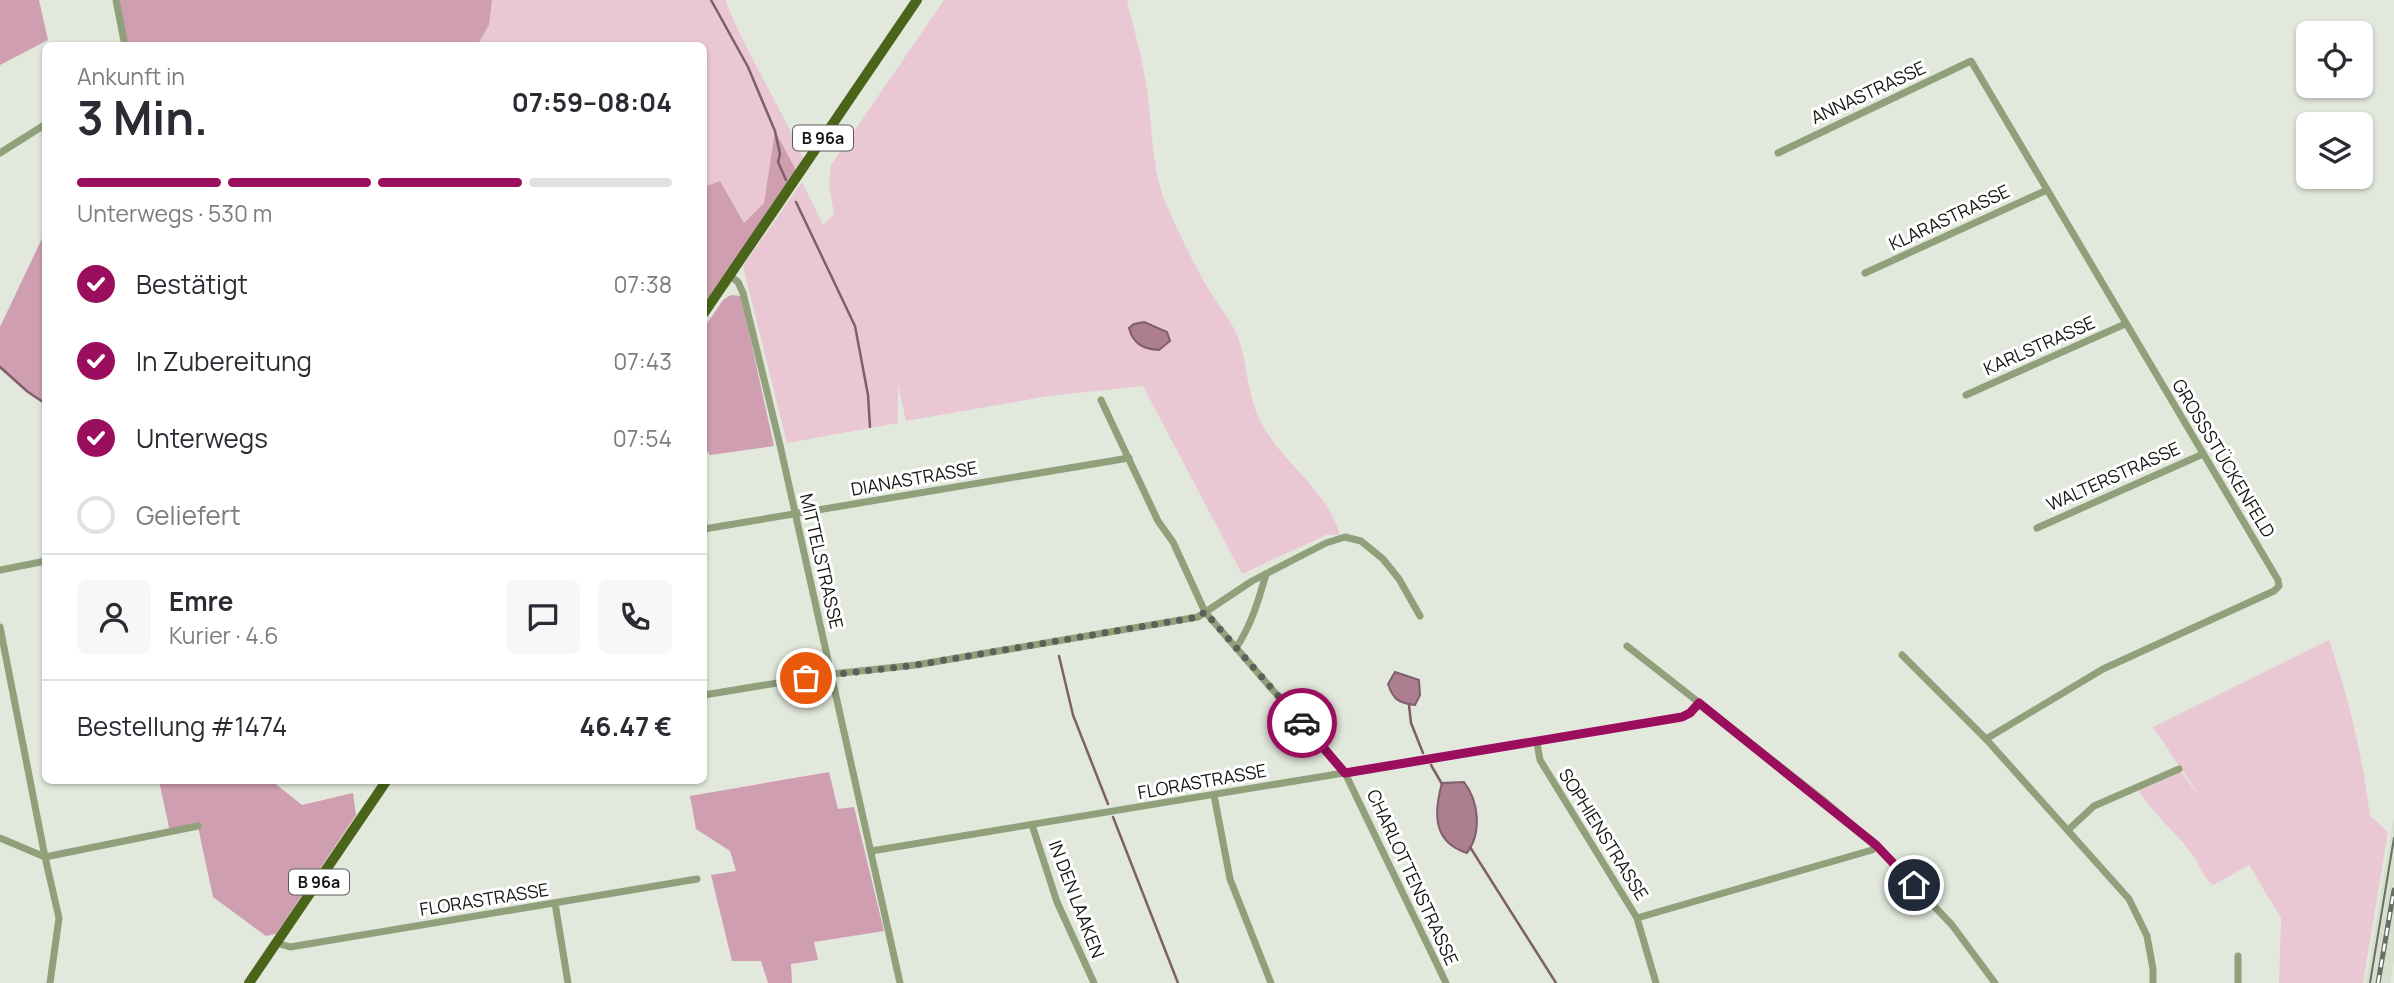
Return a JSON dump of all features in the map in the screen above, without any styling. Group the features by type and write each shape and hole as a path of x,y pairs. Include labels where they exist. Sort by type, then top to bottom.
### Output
{"main road":[{"name":"B 96a","path":"707,308 917,0"},
{"name":"B 96a","path":"249,983 384,784"}],"street":[{"path":"116,0 124,42"},
{"name":"ANNASTRASSE","path":"1778,153 1971,61"},
{"name":"GROSSSTÜCKENFELD","path":"1971,61 2278,580 2277,589 2103,668 1986,739"},
{"path":"0,153 42,127"},
{"name":"KLARASTRASSE","path":"1865,274 2047,190"},
{"name":"MITTELSTRASSE","path":"729,275 738,282 743,293 832,674 900,983"},
{"name":"KARLSTRASSE","path":"1966,395 2125,324"},
{"name":"CHARLOTTENSTRASSE","path":"1101,400 1158,521 1173,542 1205,612 1345,773 1446,983"},
{"name":"WALTERSTRASSE","path":"2037,528 2203,454"},
{"name":"DIANASTRASSE","path":"707,529 1129,458"},
{"path":"707,695 832,674 916,665 1198,617 1266,574 1337,538 1352,537 1370,547 1383,559 1399,579 1420,616"},
{"path":"0,570 42,562"},
{"path":"1236,648 1244,636 1266,574"},
{"path":"0,627 59,918 50,983"},
{"path":"1627,646 1876,845 1952,925 1995,983"},
{"path":"1902,655 1986,739 2129,899 2147,936 2153,983"},
{"name":"FLORASTRASSE","path":"871,851 1537,743 1682,717 1699,703"},
{"name":"SOPHIENSTRASSE","path":"1537,743 1540,761 1637,918 1656,983"},
{"path":"2068,830 2094,806 2179,769"},
{"path":"1214,795 1230,878 1271,983"},
{"name":"IN DEN LAAKEN","path":"1032,825 1057,902 1094,983"},
{"path":"0,838 45,857 198,826"},
{"path":"1637,918 1872,850 1876,845"},
{"name":"FLORASTRASSE","path":"277,943 290,947 697,879"},
{"path":"555,903 568,983"},
{"path":"2238,956 2238,983"}],"shaded area":[{"path":"0,0 39,0 48,40 0,65"},
{"path":"116,0 492,0 489,25 479,42 124,42"},
{"path":"492,0 725,0 803,158 797,172 775,132 764,203 744,223 720,181 707,186 707,42 479,42 489,25"},
{"path":"944,0 1127,0 1148,94 1157,174 1166,204 1197,269 1236,333 1253,402 1261,422 1280,450 1325,504 1340,535 1326,535 1242,574 1143,386 1049,396 906,421 898,385 898,423 787,443 743,266 802,182 823,225 834,214 829,184 831,165"},
{"path":"775,131 797,172 707,305 707,186 720,181 744,223 764,203"},
{"path":"42,238 42,402 0,367 0,327"},
{"path":"731,295 741,296 774,446 710,455 707,451 707,324 723,300"},
{"path":"1144,322 1167,332 1170,341 1159,350 1140,345 1129,328"},
{"path":"2329,640 2354,727 2370,816 2388,832 2363,983 2279,983 2281,918 2249,865 2213,885 2186,846 2139,791 2181,772 2204,803 2153,727"},
{"path":"1395,672 1419,680 1420,695 1415,705 1400,701 1392,693 1388,684"},
{"path":"829,772 838,809 854,807 884,931 814,942 818,960 791,964 792,983 768,983 761,961 732,961 711,875 736,871 730,851 696,829 690,796"},
{"path":"1464,782 1473,798 1477,817 1475,836 1467,853 1447,842 1438,825 1437,815 1442,783"},
{"path":"160,784 276,784 302,805 353,793 356,815 276,934 266,936 213,897 198,827 170,832"},
{"path":"2394,816 2394,962 2390,983 2366,983"}],"waterway":[{"path":"711,0 748,67 775,131 780,154 778,162 786,180"},
{"path":"796,202 855,326 868,395 870,427"},
{"path":"0,367 42,401"},
{"path":"1059,656 1073,715 1108,804"},
{"path":"1409,705 1411,723 1423,753"},
{"path":"1431,765 1442,784"},
{"path":"1113,817 1178,983"},
{"path":"1470,847 1556,983"}],"tram line":[{"path":"2370,983 2394,838"}],"railway":[{"path":"2378,983 2394,890"}],"way so far":[{"path":"806,678 916,665 1198,617 1205,612 1302,723"}],"route":[{"path":"1302,723 1345,773 1682,717 1699,703 1823,800 1876,845 1914,885"}]}
